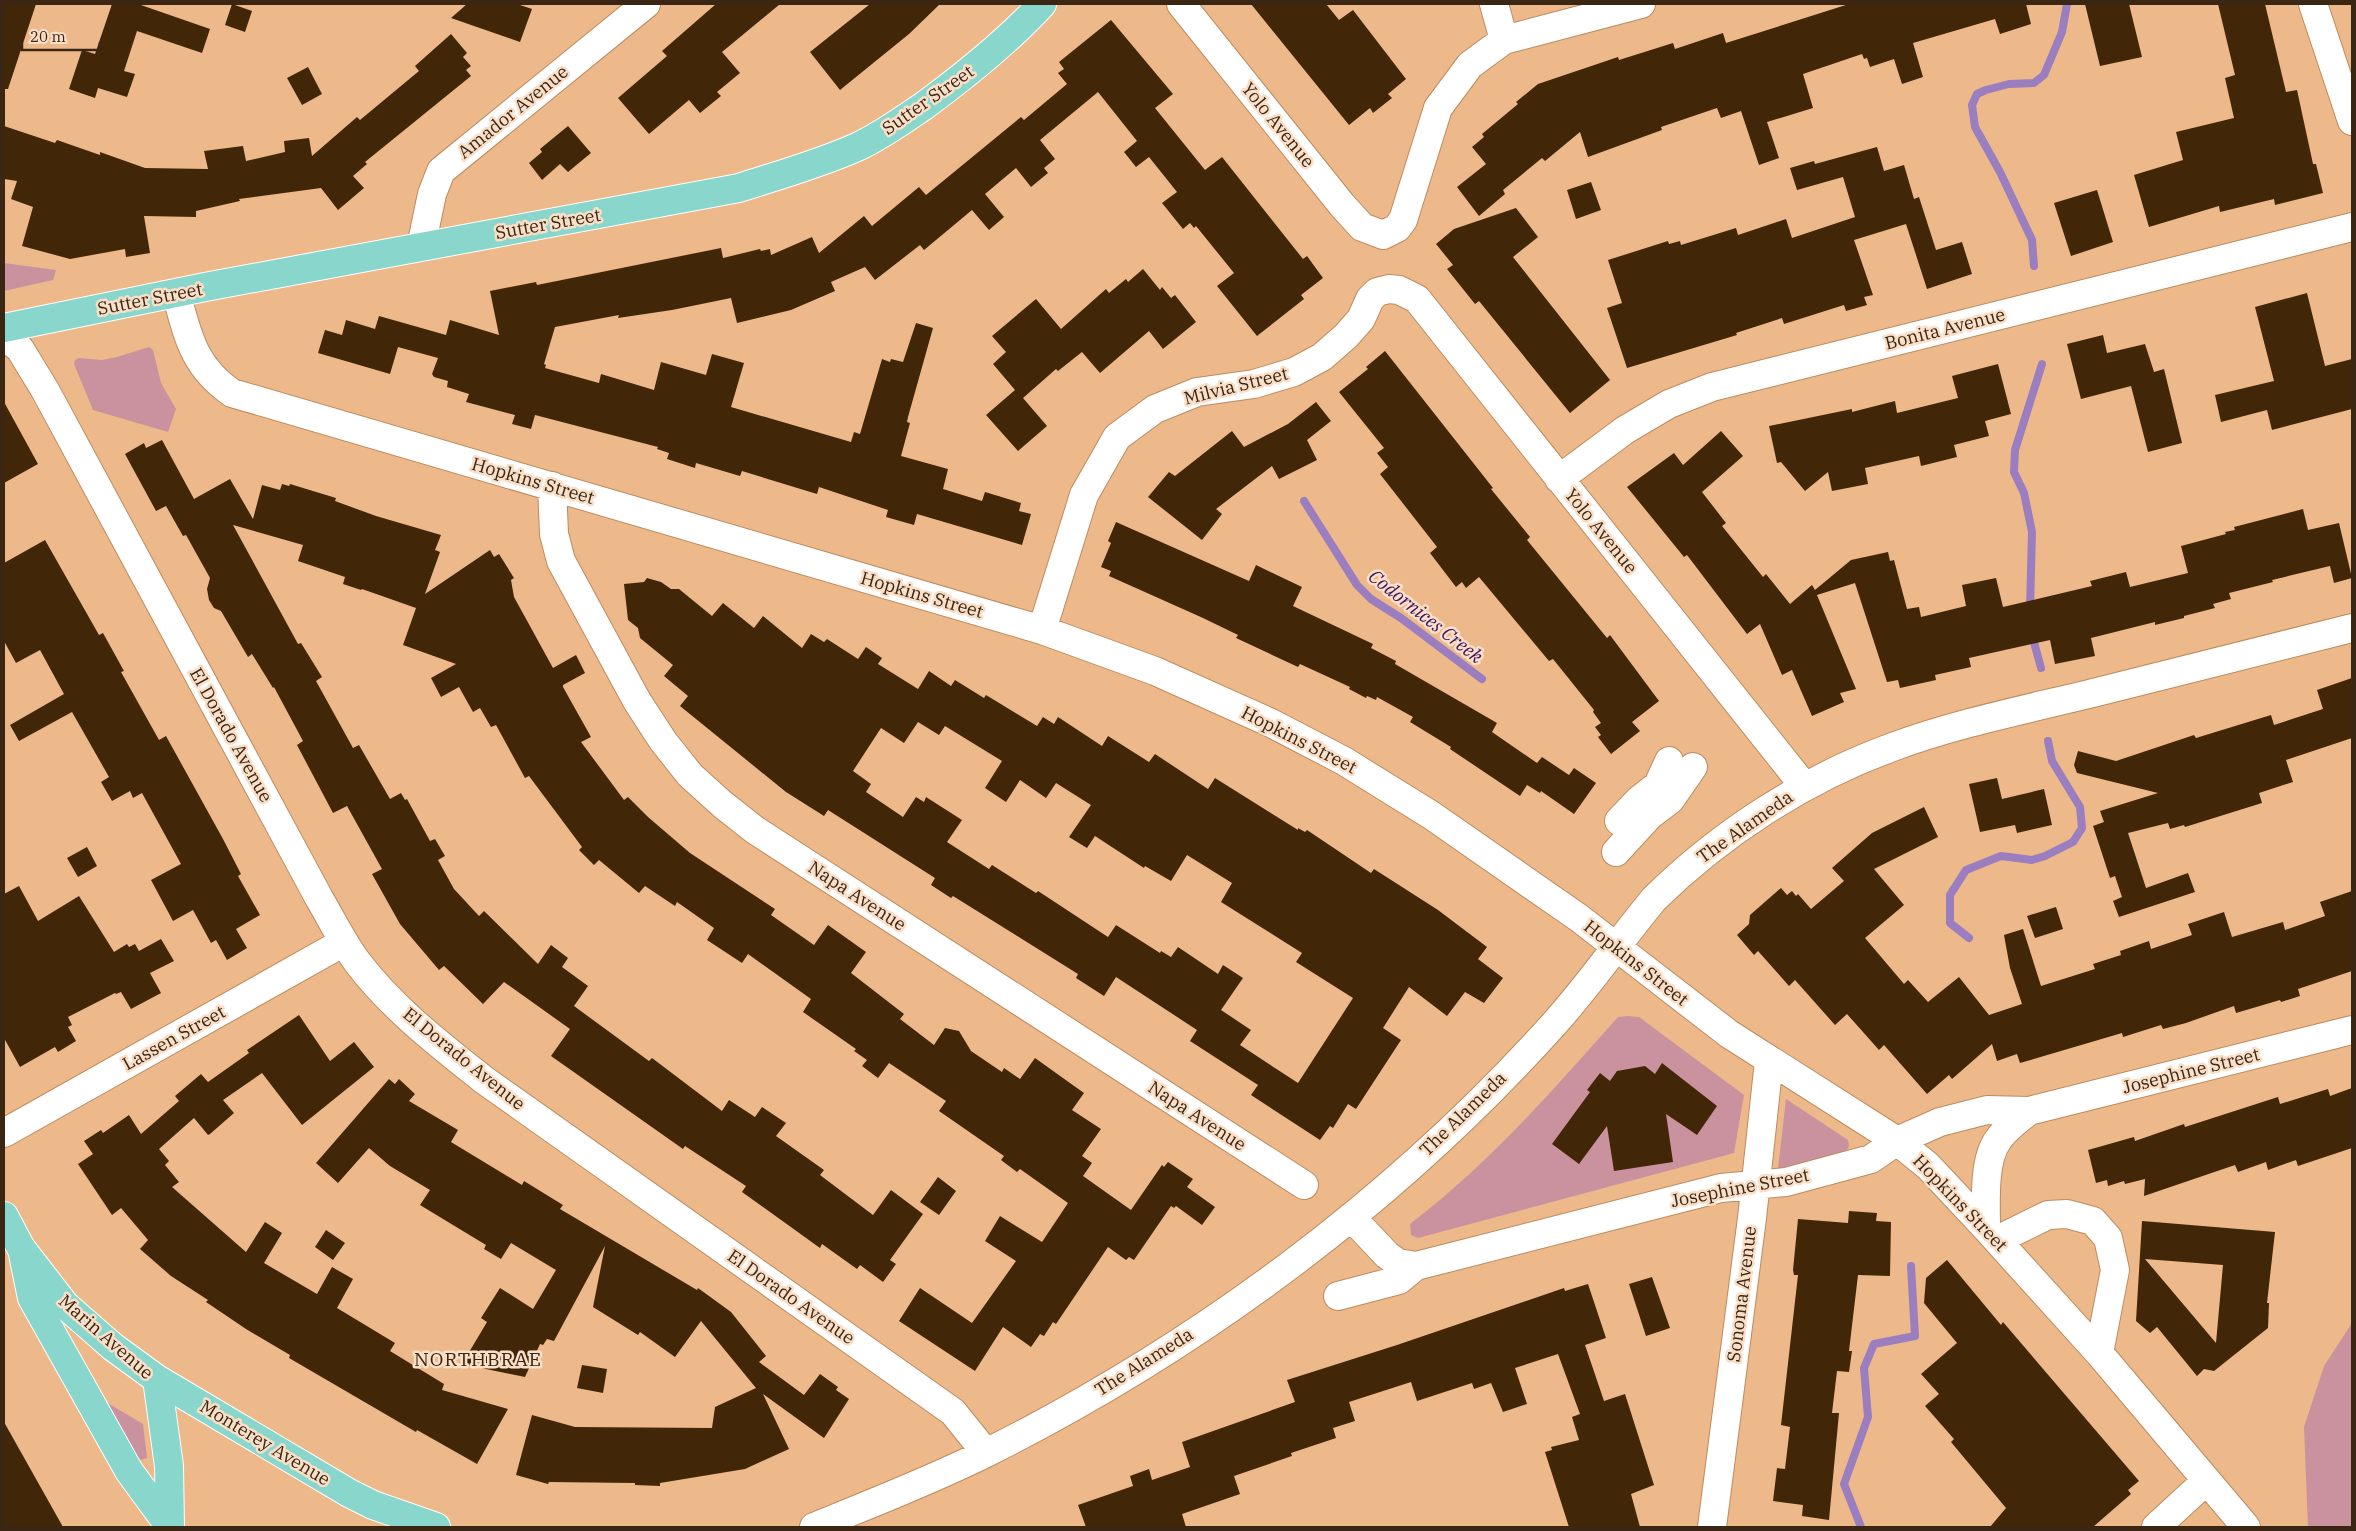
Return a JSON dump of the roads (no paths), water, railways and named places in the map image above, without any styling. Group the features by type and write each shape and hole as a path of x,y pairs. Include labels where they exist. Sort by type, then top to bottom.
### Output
{"main road":[{"name":"Sutter Street","path":"4,328 421,246 739,188 822,162 859,146 896,125 957,82 1016,32 1042,4"},
{"name":"Marin Avenue","path":"4,1216 21,1248 65,1304 113,1347 157,1379 169,1466 170,1527"},
{"name":"Marin Avenue","path":"21,1248 32,1298 128,1471 170,1527"},
{"name":"Monterey Avenue","path":"157,1379 373,1506 398,1527"},
{"name":"Monterey Avenue","path":"373,1506 436,1527"}],"street":[{"name":"Amador Avenue","path":"421,246 432,194 441,171 646,4"},
{"name":"Yolo Avenue","path":"1181,4 1342,205 1362,227 1383,235 1397,228 1403,220 1438,108 1470,65 1504,40"},
{"path":"1494,4 1504,40 1641,4"},
{"path":"2313,4 2352,121"},
{"name":"Bonita Avenue","path":"1559,479 1625,430 1669,404 1712,387 2352,227"},
{"name":"Yolo Avenue","path":"1388,289 1399,290 1417,300 1804,786"},
{"name":"Milvia Street","path":"1042,630 1084,495 1117,437 1155,409 1197,392 1254,384 1294,372 1322,357 1346,336 1361,319 1370,299 1377,292 1388,289"},
{"name":"Hopkins Street","path":"176,293 198,359 214,380 232,393 1042,630 1155,671 1270,723 1344,761 1431,815 1579,918 1729,1034 1897,1141 1928,1166 2099,1353 2206,1482 2246,1527"},
{"name":"El Dorado Avenue","path":"4,336 20,350 45,390 344,942 359,964 384,993 432,1038 484,1080 953,1412 986,1453"},
{"name":"Napa Avenue","path":"552,486 554,534 562,561 637,701 663,740 690,775 755,830 1304,1185"},
{"name":"The Alameda","path":"814,1527 986,1453 1124,1378 1256,1290 1351,1218 1450,1130 1554,1024 1654,899 1698,858 1804,786 1846,765 1892,747 1974,722 2352,628"},
{"path":"1610,845 1639,800 1681,764"},
{"name":"Lassen Street","path":"4,1133 344,942"},
{"name":"Josephine Street","path":"1338,1296 1398,1280 1416,1266 1721,1188 1786,1182 1871,1159 1897,1141 1940,1122 1987,1110 2029,1111 2352,1030"},
{"name":"Sonoma Avenue","path":"1712,1527 1756,1185 1769,1061"},
{"name":"Josephine Street","path":"1992,1234 1988,1167 1997,1141 2012,1124 2029,1111"},
{"path":"1992,1234 2048,1215 2068,1214 2093,1221 2108,1238 2115,1270 2099,1353"},
{"path":"1351,1218 1387,1255 1398,1263 1416,1266"},
{"path":"2156,1527 2206,1482"}],"waterway":[{"name":"Codornices Creek","path":"2034,266 2032,240 2000,172 1975,127 1972,105 1977,94 1986,90 2009,84 2034,83 2044,75 2062,32 2067,4"},
{"name":"Codornices Creek","path":"2030,609 2032,532 2024,493 2014,472 2015,450 2042,364"},
{"name":"Codornices Creek","path":"1304,501 1357,585 1371,599 1401,618 1482,679"},
{"name":"Codornices Creek","path":"2032,635 2041,668"},
{"name":"Codornices Creek","path":"1969,938 1950,923 1950,895 1966,870 2001,856 2032,860 2045,856 2073,842 2082,828 2080,807 2052,761 2048,741"},
{"name":"Codornices Creek","path":"1861,1527 1844,1484 1868,1417 1864,1368 1874,1344 1915,1336 1911,1266"}],"district":[{"name":"NORTHBRAE","path":"478,1359"}]}
